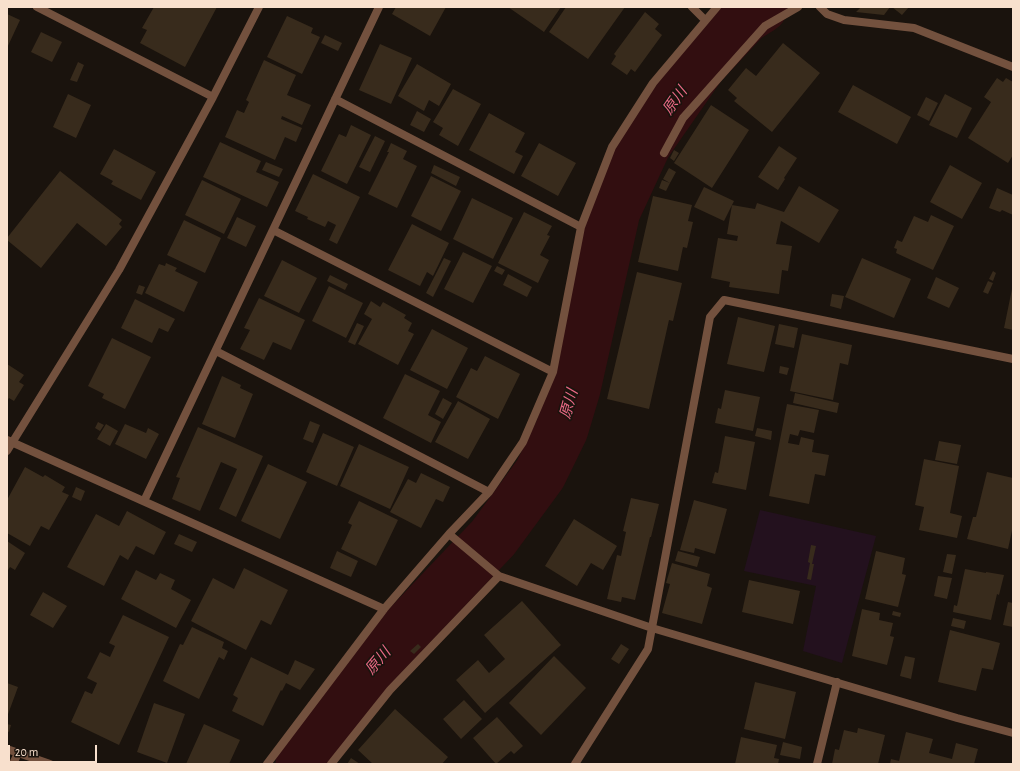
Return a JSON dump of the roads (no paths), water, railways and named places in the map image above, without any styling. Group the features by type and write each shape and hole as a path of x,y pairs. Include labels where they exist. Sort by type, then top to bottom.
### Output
{"street":[{"path":"37,7 213,97"},
{"path":"7,451 10,441 120,270 213,97 259,7"},
{"path":"144,501 379,7"},
{"path":"692,7 705,20"},
{"path":"267,764 384,609 449,534 489,492 522,442 552,372 581,227 612,147 653,84 717,7"},
{"path":"664,153 683,118 765,26 798,7"},
{"path":"820,7 827,14 844,20 914,28 1013,67"},
{"path":"335,99 581,227"},
{"path":"273,230 552,372"},
{"path":"576,764 648,649 710,317 724,300 1013,359"},
{"path":"216,351 489,492"},
{"path":"10,441 384,609"},
{"path":"449,534 499,576 652,628 957,718 1013,733"},
{"path":"331,764 390,690 499,576"},
{"path":"817,764 836,682"},
{"path":"7,750 50,764"},
{"path":"13,764 18,753"}],"waterway":[{"name":"原川","path":"302,764 375,662 493,538 540,474 562,429 574,389 614,211 645,144 700,65 745,17 761,7"}]}
